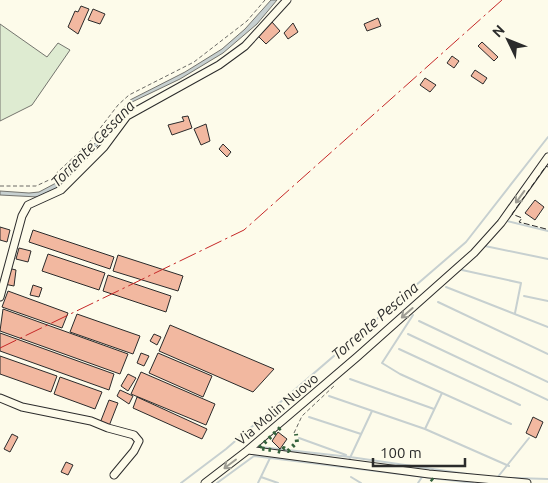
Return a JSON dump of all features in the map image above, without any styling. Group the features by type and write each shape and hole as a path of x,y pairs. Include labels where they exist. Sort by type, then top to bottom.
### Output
{"street":[{"path":"0,297 22,216 28,205 61,190 104,147 127,116 210,70 245,46 287,0"},
{"name":"Via Molin Nuovo","path":"205,483 248,450 372,344 474,253 501,223 548,157"},
{"path":"0,398 22,407 91,421 134,435 139,441 134,451 114,475"},
{"path":"248,450 429,474 527,483"}],"path":[{"path":"0,186 36,186 49,180 92,139 128,95 202,56 247,21 265,0"},
{"path":"294,434 302,416 336,384"}],"green space":[{"path":"0,24 47,57 58,43 70,50 32,105 0,121"}],"shaded area":[{"path":"271,0 277,0 257,24 223,53 180,79 132,102 106,137 54,190 38,197 0,195 0,191 39,192 56,183 105,133 130,100 185,72 222,49 245,29"}],"building":[{"path":"81,6 89,9 78,34 68,27 75,11 78,12"},
{"path":"93,9 105,14 100,24 88,20"},
{"path":"378,18 381,26 367,31 364,24"},
{"path":"272,22 280,31 266,44 258,36"},
{"path":"293,23 298,32 288,39 284,33"},
{"path":"482,42 498,57 494,61 478,46"},
{"path":"452,56 459,61 454,68 447,63"},
{"path":"475,70 487,78 483,84 471,76"},
{"path":"425,78 436,85 430,92 420,85"},
{"path":"188,116 192,128 172,135 168,125 184,121 182,117"},
{"path":"206,124 210,141 201,145 194,129"},
{"path":"223,144 231,152 227,157 219,149"},
{"path":"535,200 544,207 535,220 525,213"},
{"path":"0,227 10,230 7,242 0,240"},
{"path":"33,230 114,257 110,269 29,242"},
{"path":"19,248 31,251 28,262 16,259"},
{"path":"48,254 105,273 99,290 42,271"},
{"path":"118,255 183,276 178,291 113,271"},
{"path":"8,268 16,270 14,286 4,284"},
{"path":"108,275 171,296 166,312 103,291"},
{"path":"33,285 42,288 39,297 30,295"},
{"path":"8,291 68,313 62,328 2,307"},
{"path":"3,309 128,354 120,374 0,331"},
{"path":"77,314 140,336 133,354 70,332"},
{"path":"170,325 274,369 253,392 159,351"},
{"path":"0,333 114,374 109,390 0,351"},
{"path":"154,334 161,337 157,345 150,341"},
{"path":"141,353 149,356 144,366 137,363"},
{"path":"158,353 212,376 203,397 149,373"},
{"path":"0,356 57,376 51,392 0,374"},
{"path":"141,372 215,404 206,425 131,394"},
{"path":"128,374 136,378 128,391 121,386"},
{"path":"60,377 102,392 95,409 54,394"},
{"path":"120,390 133,396 129,404 117,396"},
{"path":"137,397 207,429 202,439 133,408"},
{"path":"109,400 118,403 109,426 100,423"},
{"path":"533,417 543,422 536,438 526,433"},
{"path":"278,432 287,439 280,449 272,441"},
{"path":"12,434 18,437 10,452 4,449"},
{"path":"66,462 73,465 68,475 61,472"}],"waterway":[{"name":"Torrente Pescina","path":"181,483 226,449 466,242 548,137"},
{"path":"507,221 548,231"},
{"path":"485,246 548,259"},
{"path":"462,270 521,283 515,313"},
{"path":"446,287 548,327"},
{"path":"524,296 548,301"},
{"path":"438,302 548,354"},
{"path":"413,315 382,363 400,374 511,424"},
{"path":"419,321 548,382"},
{"path":"408,334 548,400"},
{"path":"399,349 520,405"},
{"path":"350,379 434,409"},
{"path":"425,429 442,393"},
{"path":"329,396 425,429 509,466"},
{"path":"349,460 372,411"},
{"path":"309,417 361,434"},
{"path":"299,438 346,455"},
{"path":"497,478 529,438"},
{"path":"261,447 350,457 474,475"},
{"path":"217,483 254,456 473,483"},
{"path":"258,483 270,458"},
{"path":"261,477 278,483"},
{"path":"351,477 361,483"},
{"path":"418,483 422,477"},
{"path":"514,478 548,479"}],"hedge":[{"path":"271,450 259,448 281,427"},
{"path":"278,451 281,452 284,448 288,451 297,442 296,434"},
{"path":"431,479 436,483"}],"fence":[{"path":"546,229 519,222 522,218 512,214 546,166 548,167"}],"power":[{"path":"0,348 244,230 502,0"}],"water label":[{"name":"Torrente Cessana","path":"93,144"}]}
